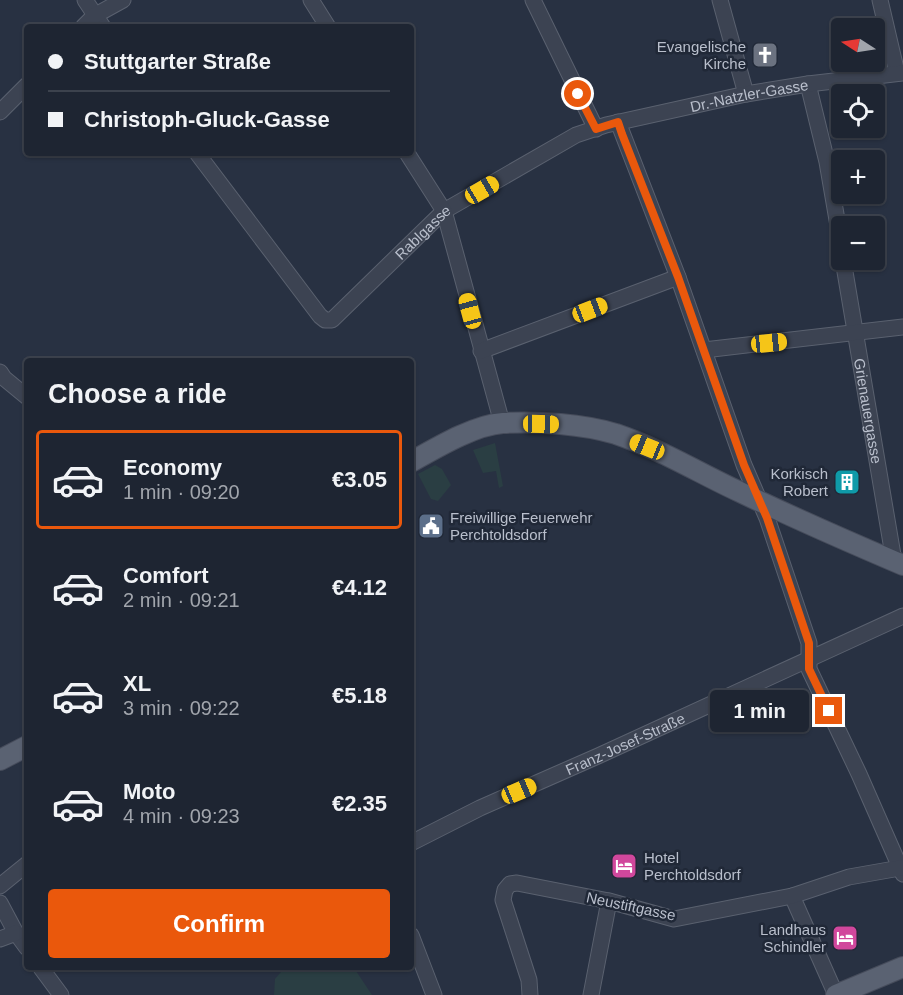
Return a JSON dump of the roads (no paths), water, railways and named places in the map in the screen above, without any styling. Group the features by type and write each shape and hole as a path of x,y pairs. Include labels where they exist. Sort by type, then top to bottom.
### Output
{"main road":[{"path":"414,460 462,435 502,423 561,424 615,434 899,563"},
{"path":"0,760 24,748"},
{"path":"845,993 903,967"}],"street":[{"path":"85,0 94,23 123,0"},
{"path":"311,0 326,24"},
{"path":"533,0 596,129"},
{"path":"720,0 746,94"},
{"path":"880,0 900,73"},
{"name":"Dr.-Natzler-Gasse","path":"596,129 618,122 746,94 900,73"},
{"path":"808,84 827,162 836,216"},
{"path":"0,112 24,88"},
{"path":"618,122 678,277 744,465 767,518 809,643 809,669 902,871"},
{"name":"Rablgasse","path":"199,156 325,321 332,320 444,211 576,135 596,129"},
{"path":"409,156 444,211 502,423"},
{"name":"Grienauergasse","path":"845,270 899,563"},
{"path":"481,351 678,277"},
{"path":"704,350 903,327"},
{"path":"0,372 24,395"},
{"path":"728,486 744,465"},
{"name":"Franz-Josef-Straße","path":"414,841 480,808 903,616"},
{"path":"0,886 24,866"},
{"name":"Neustiftgasse","path":"530,995 529,980 503,900 510,884 517,883 609,901 674,919 792,896 849,877 902,871"},
{"path":"792,896 845,993"},
{"path":"591,995 609,901"},
{"path":"0,903 24,944"},
{"path":"0,939 16,933"},
{"path":"414,942 434,995"},
{"path":"42,970 61,995"}],"place":[{"name":"Evangelische Kirche","path":"765,55"},
{"name":"Korkisch Robert","path":"847,482"},
{"name":"Freiwillige Feuerwehr Perchtoldsdorf","path":"431,526"},
{"name":"Hotel Perchtoldsdorf","path":"624,866"},
{"name":"Landhaus Schindler","path":"845,938"}]}
